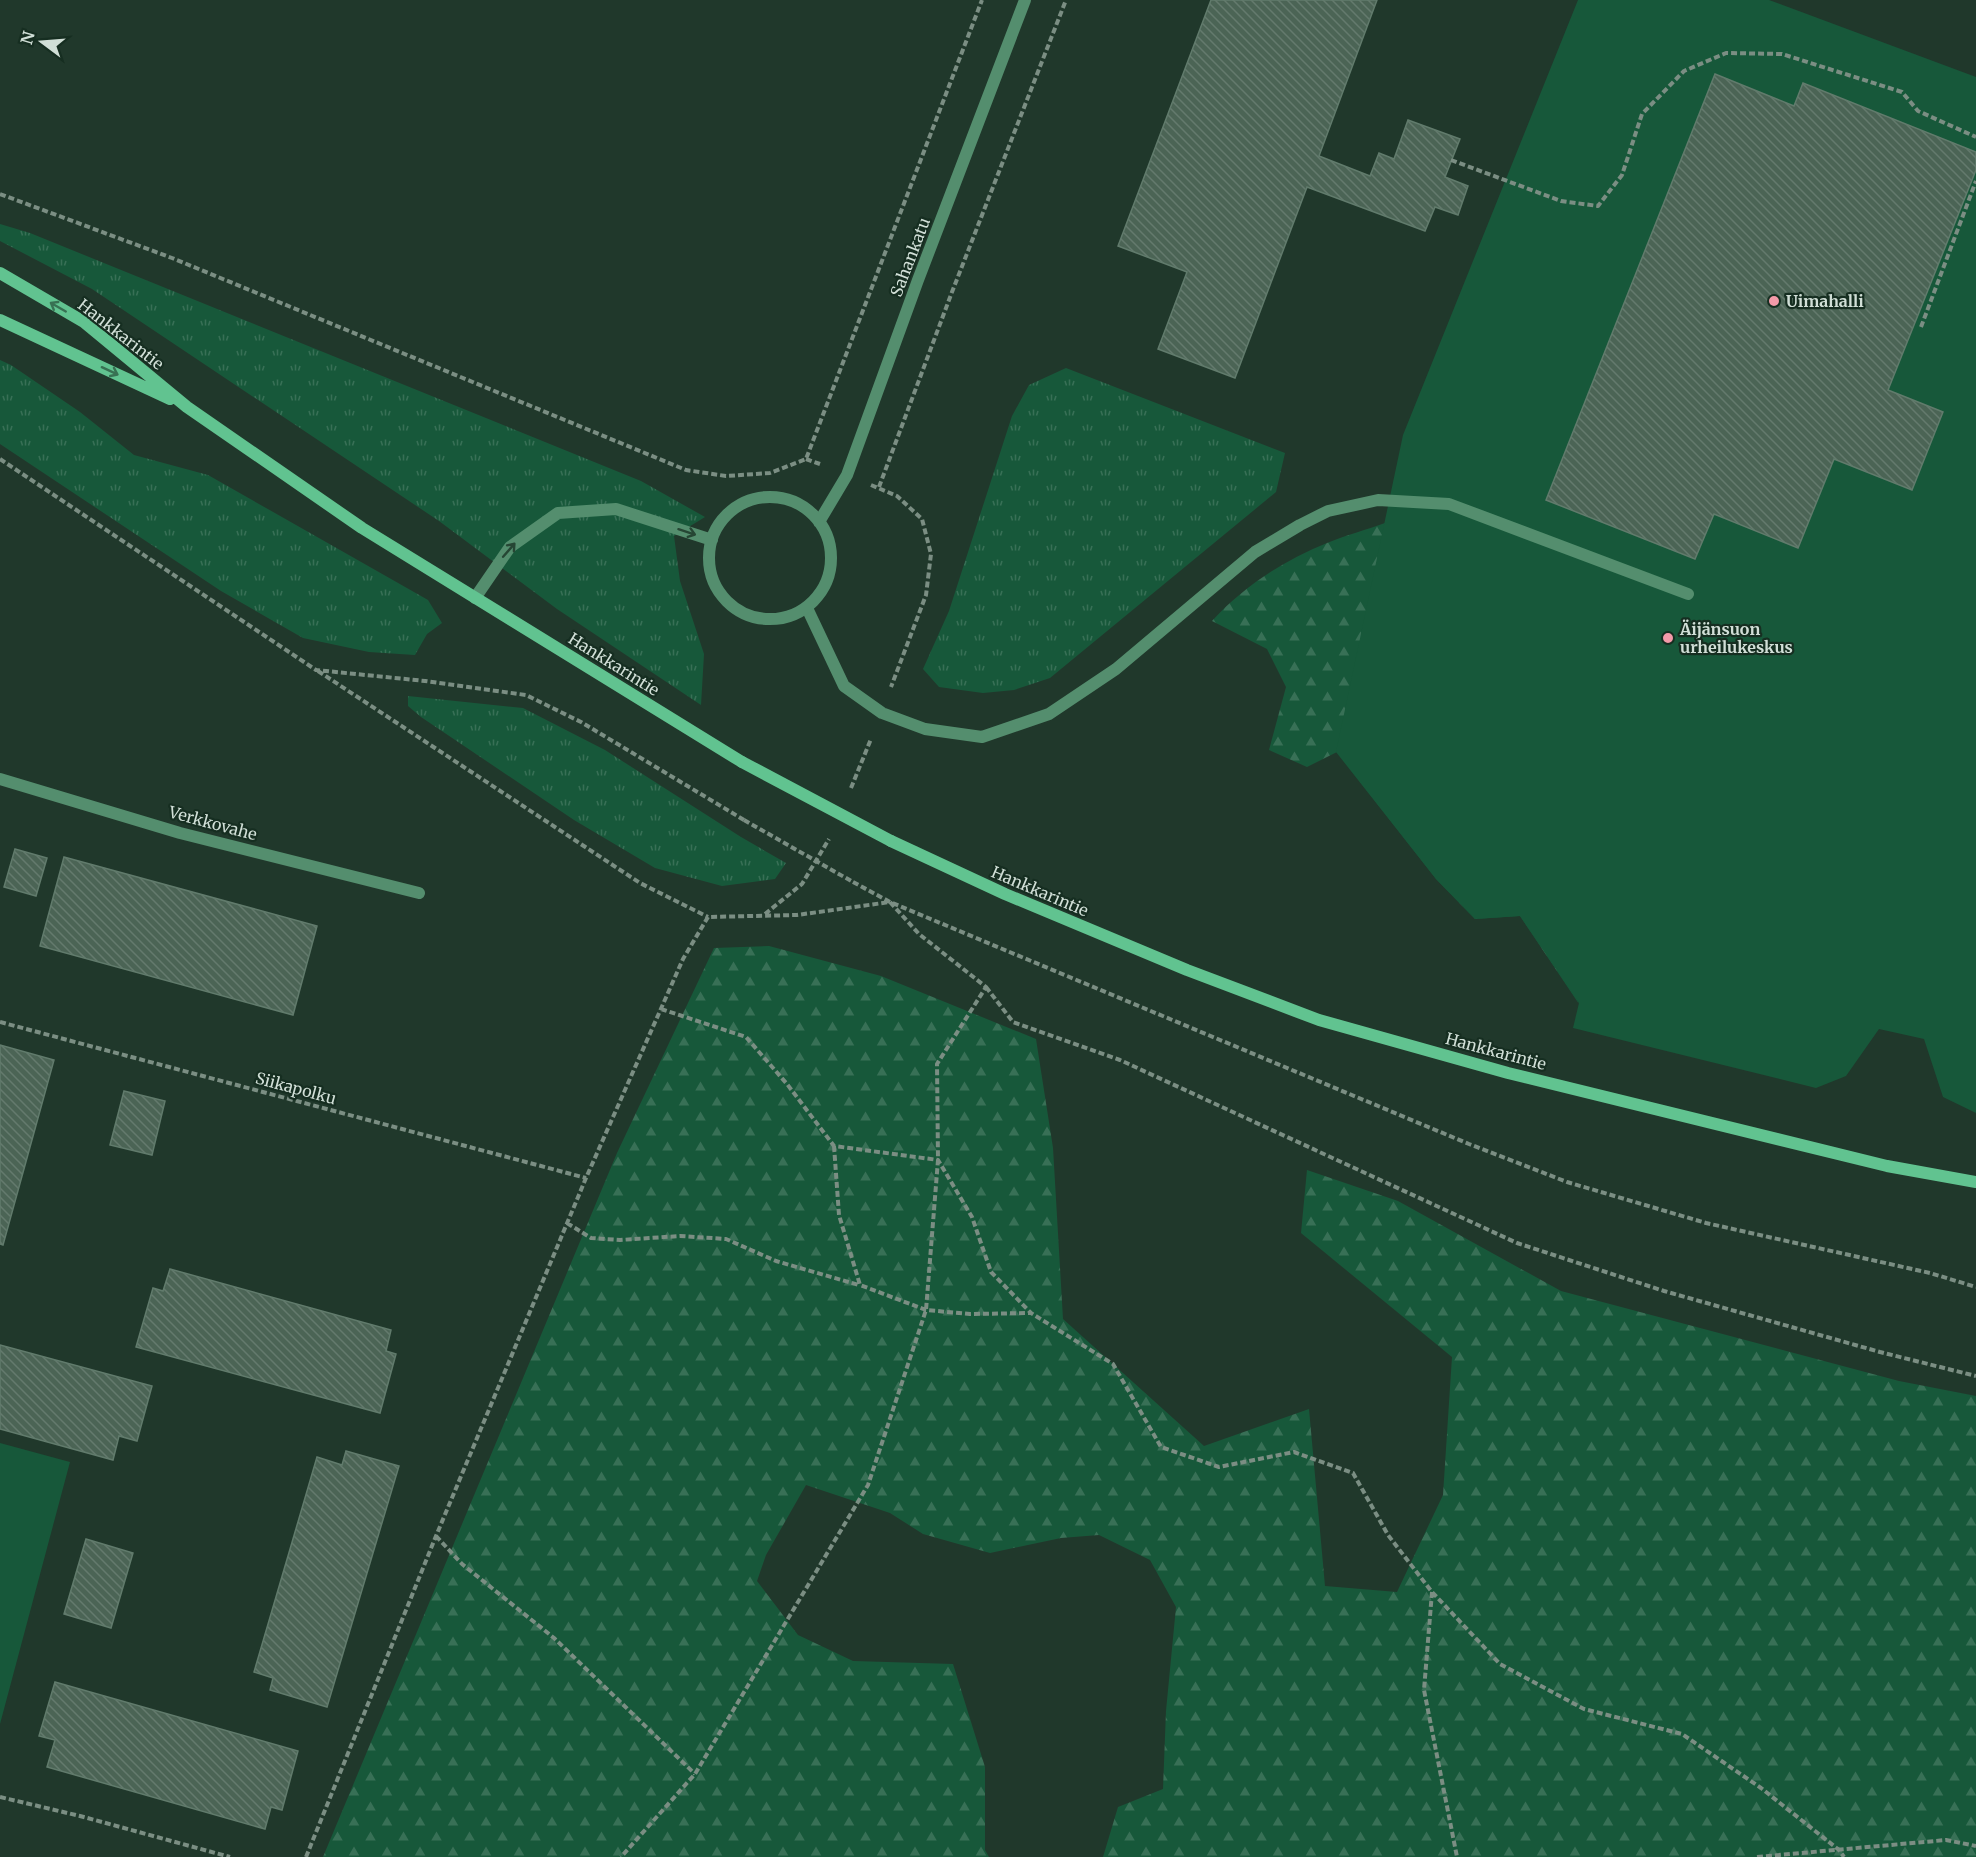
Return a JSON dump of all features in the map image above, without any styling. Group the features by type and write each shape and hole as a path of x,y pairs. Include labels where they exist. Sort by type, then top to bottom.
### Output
{"main road":[{"name":"Hankkarintie","path":"0,273 84,322 187,407 362,528 475,598 742,762 891,841 1005,894 1187,970 1319,1020 1508,1073 1887,1166 1976,1182"},
{"name":"Hankkarintie","path":"0,320 26,330 187,407"}],"street":[{"name":"Sahankatu","path":"819,522 847,475 918,280 1025,0"},
{"path":"769,497 788,500 805,508 819,522 828,539 831,558 829,577 820,594 807,608 789,616 771,620 752,617 735,609 721,596 712,578 709,560 712,540 720,523 734,509 751,500 769,497"},
{"path":"807,608 844,686 882,713 925,729 982,737 1049,714 1116,669 1255,552 1300,525 1328,511 1378,500 1449,504 1688,594"},
{"path":"475,598 510,547 558,513 616,509 712,540"},
{"name":"Verkkovahe","path":"0,779 180,833 419,892"}],"path":[{"path":"0,194 172,258 686,470 726,476 770,473 806,459 982,0"},
{"path":"879,487 1066,0"},
{"path":"1451,160 1561,201 1598,206 1622,174 1642,114 1684,71 1726,53 1782,54 1902,92 1918,111 1976,137"},
{"path":"1921,327 1976,181"},
{"path":"0,459 640,883 708,917 797,915 890,902"},
{"path":"316,670 425,681 526,695 581,722 744,820 890,902 1469,1144 1567,1182 1706,1223 1930,1273 1976,1287"},
{"path":"890,902 919,934 986,987 1013,1022 1120,1060 1517,1243 1675,1294 1880,1352 1976,1376"},
{"path":"306,1857 436,1536 586,1178 683,959 708,917"},
{"path":"621,1857 695,1773 868,1485 926,1310 938,1160 937,1064 986,987"},
{"path":"661,1009 746,1037 834,1146 839,1215 860,1286"},
{"name":"Siikapolku","path":"0,1022 586,1178"},
{"path":"834,1146 938,1160"},
{"path":"938,1160 972,1217 991,1272 1031,1313 1113,1364 1161,1447 1219,1467 1294,1452 1353,1473 1388,1536 1432,1592 1500,1664 1584,1709 1682,1734 1761,1788 1839,1850 1844,1857"},
{"path":"567,1223 591,1238 620,1240 680,1236 726,1239 776,1261 860,1286 926,1310 970,1314 1031,1313"},
{"path":"436,1536 462,1564 554,1638 695,1773"},
{"path":"1432,1592 1424,1690 1457,1857"},
{"path":"0,1797 80,1816 230,1857"},
{"path":"1757,1857 1946,1840 1976,1846"}],"green space":[{"name":"Äijänsuon urheilukeskus","path":"1578,0 1769,0 1976,77 1976,1113 1943,1097 1924,1039 1879,1029 1846,1076 1816,1088 1573,1028 1579,1003 1520,916 1475,919 1436,879 1336,752 1403,435"},
{"path":"0,224 30,233 641,481 705,517 674,536 680,581 704,654 701,705 557,609 439,521 92,289 0,241"},
{"path":"0,360 11,365 80,412 134,455 208,475 428,600 442,623 427,634 415,655 369,652 303,638 221,591 0,444"},
{"path":"1066,368 1285,453 1276,492 1050,678 1014,690 983,693 939,687 923,669 949,611 1012,416 1029,385"},
{"path":"1385,523 1579,1004 1520,916 1475,919 1436,879 1337,752 1307,767 1269,750 1286,687 1267,649 1212,621 1237,597 1280,566 1341,537"},
{"path":"408,696 523,708 605,750 786,863 775,879 722,886 655,868 574,820 421,717 408,706"},
{"path":"769,946 881,976 1036,1039 1053,1148 1063,1319 1204,1446 1309,1409 1325,1586 1397,1592 1443,1495 1452,1357 1301,1233 1307,1170 1398,1201 1561,1291 1899,1381 1976,1396 1976,1857 1103,1857 1118,1807 1163,1789 1166,1711 1176,1607 1150,1560 1099,1535 1061,1538 990,1553 923,1534 890,1513 806,1485 766,1555 757,1581 798,1635 853,1661 953,1664 985,1767 985,1850 989,1857 323,1857 617,1153 714,948"},
{"path":"0,1443 70,1462 0,1724"}],"building":[{"path":"1211,0 1377,0 1319,156 1370,176 1379,153 1394,159 1408,120 1460,139 1445,177 1468,186 1458,215 1435,207 1425,231 1307,187 1235,378 1158,349 1187,272 1118,246"},
{"name":"Uimahalli","path":"1715,74 1794,106 1803,83 1976,152 1976,170 1888,390 1943,412 1912,490 1834,459 1798,548 1714,514 1695,559 1546,500"},
{"path":"15,849 47,858 36,896 4,887"},
{"path":"64,857 317,926 293,1015 40,946"},
{"path":"0,1045 54,1060 3,1245 0,1244"},
{"path":"124,1091 165,1101 152,1155 110,1145"},
{"path":"170,1269 391,1330 386,1351 396,1354 380,1413 136,1347 153,1288 163,1291"},
{"path":"0,1345 152,1386 137,1441 119,1436 113,1460 0,1429"},
{"path":"346,1451 399,1466 327,1707 270,1690 273,1678 254,1672 317,1457 342,1465"},
{"path":"86,1539 133,1553 111,1628 64,1614"},
{"path":"55,1682 298,1751 282,1810 271,1807 265,1829 47,1767 55,1740 39,1736"}],"place":[{"name":"Uimahalli","path":"1774,301"},
{"name":"Äijänsuon urheilukeskus","path":"1668,638"}]}
